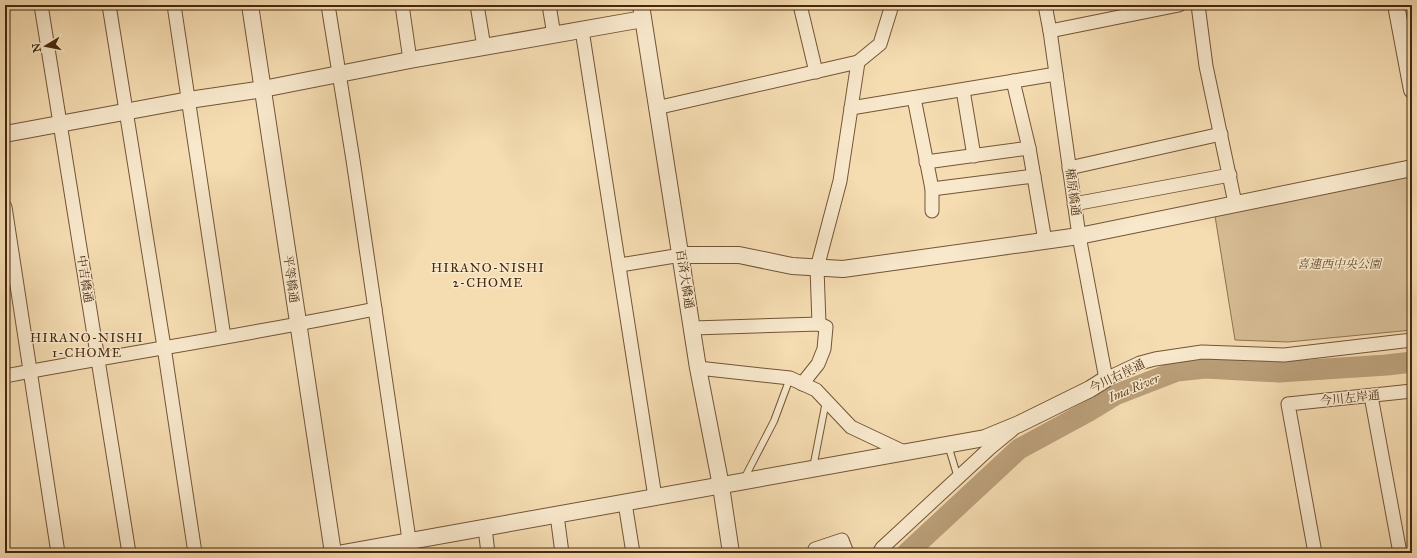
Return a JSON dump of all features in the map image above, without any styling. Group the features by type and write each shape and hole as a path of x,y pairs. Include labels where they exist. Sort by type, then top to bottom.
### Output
{"street":[{"name":"中吉橋通","path":"41,5 129,553"},
{"path":"109,5 164,347 195,553"},
{"path":"174,5 224,337"},
{"name":"平等橋通","path":"250,5 332,553"},
{"path":"328,5 410,547"},
{"path":"402,5 410,60"},
{"path":"478,5 484,47"},
{"path":"549,5 554,35"},
{"path":"800,5 816,72"},
{"path":"656,108 858,62 880,44 892,5"},
{"name":"楯原橋通","path":"1045,5 1079,236 1106,379"},
{"path":"1050,31 1179,5"},
{"path":"1198,5 1206,66 1235,203"},
{"path":"1396,5 1412,90"},
{"path":"5,134 189,100 263,89 410,60 582,30 642,12"},
{"name":"百済大橋通","path":"642,12 656,108 693,328 698,368 721,486 731,553"},
{"path":"582,30 620,265 655,497"},
{"path":"819,324 817,268 840,180 858,62"},
{"path":"851,108 1056,74"},
{"path":"1013,81 1029,148 1046,241"},
{"path":"963,90 974,156"},
{"path":"914,98 932,189 932,211"},
{"path":"1070,168 1221,134"},
{"path":"926,162 1029,148"},
{"path":"620,265 681,255 739,254 792,266 843,269 1079,236 1412,168"},
{"path":"1074,204 1230,175"},
{"path":"932,189 1034,176"},
{"path":"5,207 58,553"},
{"path":"5,376 164,347 298,325 375,309"},
{"path":"693,328 819,324 826,327 824,349 818,364 802,384"},
{"name":"今川右岸通","path":"878,553 990,448 1020,424 1140,363 1155,359 1202,352 1284,355 1412,340"},
{"path":"698,368 790,378 816,390 851,428 904,452"},
{"name":"今川左岸通","path":"1315,553 1288,404 1412,391"},
{"path":"1371,396 1400,553"},
{"path":"342,553 410,547 485,528 985,438 1020,424"},
{"path":"625,503 634,553"},
{"path":"556,515 562,553"},
{"path":"485,528 488,553"},
{"path":"816,553 815,550 842,540 847,553"}],"lane":[{"path":"743,481 774,421 790,378"},
{"path":"813,468 826,401"},
{"path":"948,444 958,478"}],"green space":[{"name":"喜連西中央公園","path":"1412,175 1412,330 1288,342 1235,340 1215,216"}],"waterway":[{"name":"Ima River","path":"907,553 1019,449 1115,395 1177,371 1205,368 1279,372 1412,362"}],"district":[{"name":"HIRANO-NISHI 2-CHOME","path":"488,276"},
{"name":"HIRANO-NISHI 1-CHOME","path":"87,346"}]}
